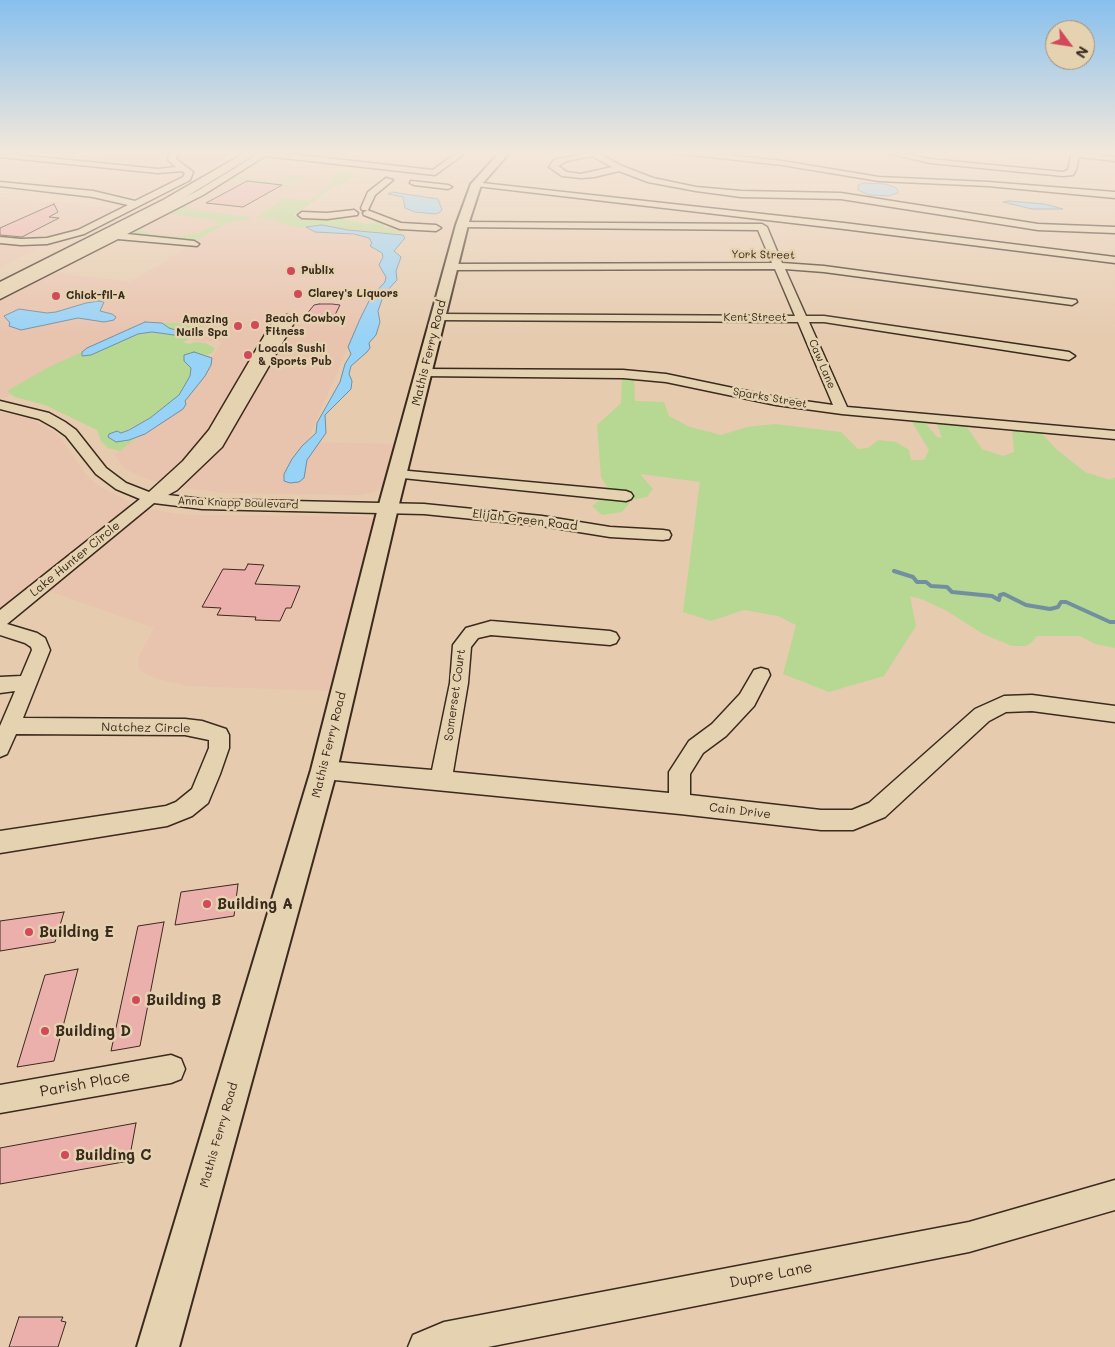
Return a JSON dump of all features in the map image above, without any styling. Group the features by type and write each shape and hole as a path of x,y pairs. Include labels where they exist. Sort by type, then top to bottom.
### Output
{"highway":[{"path":"0,279 130,214"},
{"path":"0,288 146,214"}],"main road":[{"name":"Mathis Ferry Road","path":"158,1347 324,770 388,508 466,214"}],"street":[{"path":"0,240 38,242 64,237 81,232 117,214"},
{"path":"0,296 160,214"},
{"path":"302,215 340,214"},
{"path":"368,214 400,226 436,228"},
{"path":"738,214 1115,260"},
{"path":"979,214 1038,227 1115,230"},
{"path":"462,225 798,227 1071,259"},
{"path":"761,227 802,318"},
{"path":"118,236 194,244"},
{"name":"York Street","path":"451,267 780,266 824,269 1072,302"},
{"name":"Kent Street","path":"439,317 824,319 1069,356"},
{"path":"287,318 289,321 215,447 172,487 151,498 162,485 188,464 215,432 279,321 287,318"},
{"name":"Caw Lane","path":"802,318 842,410"},
{"name":"Sparks Street","path":"424,373 632,375 666,378 776,401 842,410 1115,435"},
{"name":"Anna Knapp Boulevard","path":"0,405 44,416 60,425 71,433 101,470 121,486 151,498 202,504 388,508"},
{"path":"398,474 626,496"},
{"name":"Lake Hunter Circle","path":"0,620 151,498"},
{"name":"Elijah Green Road","path":"388,508 424,509 532,520 610,532 662,535"},
{"path":"0,628 31,638 38,643 40,650 0,748"},
{"name":"Somerset Court","path":"441,780 459,684 462,645 472,634 491,628 610,638"},
{"path":"680,804 679,772 696,747 719,730 747,700 761,674"},
{"path":"0,685 27,683"},
{"name":"Cain Drive","path":"324,770 680,804 821,820 853,820 877,810 982,715 1004,704 1032,703 1115,714"},
{"name":"Natchez Circle","path":"0,842 167,816 184,809 200,796 219,748 219,735 202,729 186,727 10,726"},
{"name":"Parish Place","path":"0,1099 171,1069"},
{"name":"Dupre Lane","path":"425,1347 444,1339 969,1237 1115,1194"}],"shaded area":[{"path":"0,214 112,214 73,232 33,240 0,237"},
{"path":"159,214 290,214 280,220 369,238 392,276 360,319 307,442 397,444 387,484 374,492 360,495 223,493 150,480 125,469 115,455 184,399 222,342 192,341 205,324 74,357 0,401 0,296 48,272 130,282 193,244 118,236"},
{"path":"0,243 35,244 41,247 0,268"},
{"path":"0,412 29,418 58,434 84,472 97,485 130,502 128,508 119,516 0,613"},
{"path":"148,509 184,515 365,516 376,521 331,691 188,686 154,678 140,670 138,658 154,628 46,590 140,513"}],"green space":[{"path":"167,214 225,214 251,217 247,220 228,222 192,241 130,234 138,229 151,234 182,236 201,232 211,226 221,225 216,223 218,221 172,214 165,215"},
{"path":"262,214 296,214 293,216 329,220 343,217 346,220 366,224 379,222 383,223 384,227 405,231 387,233 315,226 302,228 276,222 278,220 256,218"},
{"path":"162,323 206,323 195,336 183,342 189,344 195,342 205,343 215,348 212,353 207,355 196,353 184,361 191,368 190,376 179,395 150,418 121,433 124,442 136,438 120,451 108,448 101,441 97,430 45,405 15,397 7,391 49,367 82,352 82,356 91,355 138,334 152,332 181,336 186,331 169,328"},
{"path":"622,376 634,377 635,401 664,402 669,416 690,427 721,435 747,427 775,424 841,432 858,449 868,448 878,440 896,442 909,450 911,460 924,460 929,450 912,422 923,420 937,437 942,438 936,422 944,415 953,415 965,424 982,449 1003,456 1014,452 1012,430 1020,422 1040,431 1055,448 1085,472 1110,480 1115,477 1115,648 1095,644 1080,636 1037,636 1026,646 1012,646 983,634 947,611 924,600 910,596 916,626 884,676 829,692 783,674 796,625 778,616 744,610 711,621 683,612 700,482 640,474 653,489 647,497 632,500 622,512 602,515 592,506 610,492 601,477 597,425 621,403"}],"water":[{"path":"322,225 348,230 403,235 405,238 394,251 401,257 396,271 397,280 384,294 378,311 380,322 376,335 369,343 370,348 367,352 351,366 349,374 352,381 351,389 325,415 326,433 307,460 304,478 299,482 290,483 284,481 284,474 302,446 316,433 317,423 340,382 345,364 351,354 348,347 360,319 371,297 385,282 386,277 379,265 383,257 382,253 370,246 372,243 369,238 354,234 315,232 306,227"},
{"path":"99,301 104,302 100,311 112,314 116,317 114,320 104,322 78,318 21,330 9,326 10,323 4,316 19,309 47,313"},
{"path":"145,322 162,323 169,328 189,334 181,336 152,332 138,334 91,355 82,356 82,352 87,348"},
{"path":"194,352 212,358 211,365 205,376 185,401 186,404 183,409 145,434 129,440 116,442 108,437 109,434 129,430 150,418 179,395 190,376 191,368 184,361 184,355"}],"building":[{"path":"32,214 55,214 49,217 59,218 22,237 0,235 0,228"},
{"path":"314,305 340,305 335,315 306,315"},
{"path":"248,564 264,565 255,584 300,586 291,608 286,608 280,621 255,620 256,617 217,615 221,608 202,607 223,569 245,570"},
{"name":"Building A","path":"238,884 234,916 175,925 181,892"},
{"name":"Building E","path":"64,912 55,942 0,951 0,921"},
{"name":"Building B","path":"164,922 140,1046 111,1051 138,926"},
{"name":"Building D","path":"78,969 54,1061 17,1067 45,975"},
{"name":"Building C","path":"136,1123 129,1161 0,1184 0,1148"},
{"path":"19,1317 63,1317 61,1321 66,1322 58,1347 9,1347"}],"waterway":[{"path":"894,571 913,577 917,582 926,582 931,586 947,587 952,592 992,596 999,600 1000,595 1004,594 1026,605 1050,609 1058,607 1061,602 1066,602 1110,622 1115,622"}],"place":[{"name":"Publix","path":"291,271"},
{"name":"Clarey's Liquors","path":"298,294"},
{"name":"Chick-fil-A","path":"56,296"},
{"name":"Beach Cowboy Fitness","path":"255,325"},
{"name":"Amazing Nails Spa","path":"238,326"},
{"name":"Locals Sushi & Sports Pub","path":"248,355"},
{"name":"Building A","path":"207,904"},
{"name":"Building E","path":"29,932"},
{"name":"Building B","path":"136,1000"},
{"name":"Building D","path":"45,1031"},
{"name":"Building C","path":"65,1155"}]}
